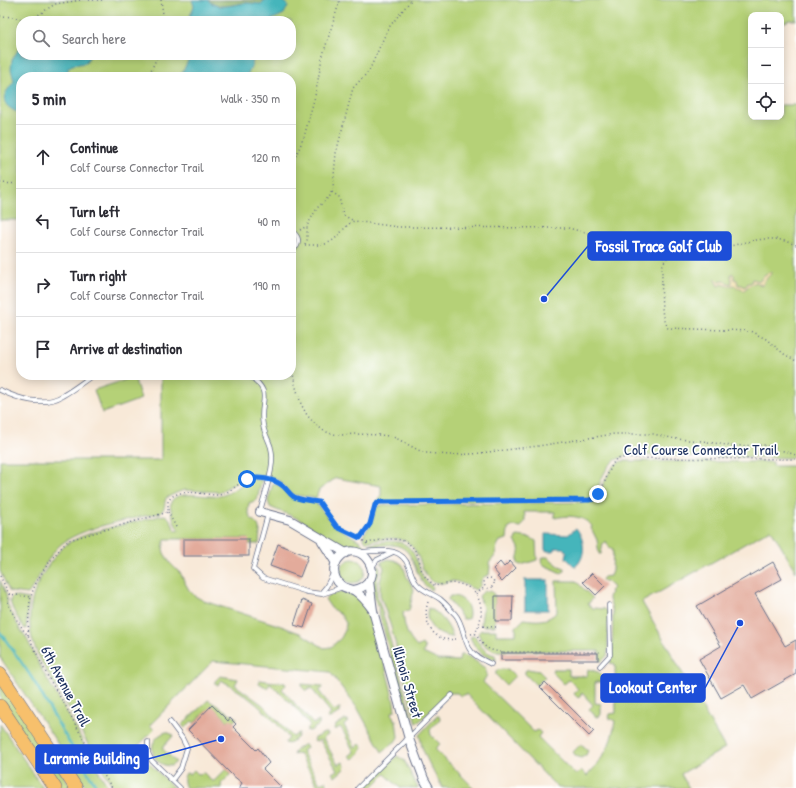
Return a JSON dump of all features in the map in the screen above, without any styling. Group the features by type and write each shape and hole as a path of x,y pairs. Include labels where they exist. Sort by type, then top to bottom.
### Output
{"highway":[{"path":"0,674 76,788"},
{"path":"0,706 55,788"}],"street":[{"path":"264,513 290,520 346,553 358,553 367,558 372,569 369,581 365,586 354,590"},
{"path":"321,539 336,563"},
{"path":"346,553 336,563 334,572 338,583 354,590 364,598 373,611"},
{"name":"Illinois Street","path":"369,581 373,611 409,739 424,779 429,788"}],"lane":[{"path":"296,234 298,239 296,247"},
{"path":"0,390 14,397 46,402 62,396 86,380"},
{"path":"255,380 264,391 265,396 262,413 263,425 273,458 253,569 263,578 307,592 320,594 343,586"},
{"path":"358,553 382,550 394,552 406,559 414,580 419,587 439,598 456,615 469,648 479,658 491,664"},
{"path":"372,569 377,560 394,552"},
{"path":"320,594 326,587 334,572"},
{"path":"600,666 610,655 609,604"},
{"path":"358,788 452,695"},
{"path":"170,722 182,738 187,748 181,768 172,780"},
{"path":"148,742 148,753 152,761 180,788"}],"path":[{"path":"37,16 58,3 81,0"},
{"path":"89,0 104,0"},
{"path":"161,0 163,16"},
{"path":"297,153 304,137 322,58 340,0"},
{"path":"305,245 307,240 307,226 318,208 332,192 336,153 353,88 369,71 382,40 390,26 411,0"},
{"path":"0,16 16,18"},
{"path":"150,72 156,60"},
{"path":"0,183 16,184"},
{"path":"332,192 339,197 343,215 354,221 398,227 568,228 621,241 639,248 652,250 666,259"},
{"path":"296,248 305,245 325,244 330,242 346,226 354,221"},
{"path":"796,245 773,239 761,239 715,249 683,252 674,254 666,259 662,268 662,302 664,322 668,328 750,330 766,339 784,354 796,361"},
{"path":"294,380 301,404 307,415 324,431 341,435 364,434 389,436 426,453 450,455 466,454 538,446 614,434 653,434 676,439 710,442 732,446 765,445 796,455"},
{"name":"Colf Course Connector Trail","path":"360,538 370,524 375,505 379,502 594,499 616,459 796,459"},
{"path":"177,529 168,512 168,501 175,495 185,493 219,495 247,479 257,477 284,486 294,497 319,502 337,527 360,538 367,543 369,548"},
{"path":"9,594 31,596 34,587 50,559 70,540 168,512"},
{"path":"367,543 389,538 402,540 417,554 422,572 435,587 446,583 461,584 471,589 476,594 480,602 482,612 476,633"},
{"name":"6th Avenue Trail","path":"0,576 9,594 9,607 28,635 48,677 95,761 112,788"},
{"path":"487,578 492,579 494,583 493,586 490,588 486,586 484,584 485,580 487,578"},
{"path":"476,594 486,586"},
{"name":"6th Avenue Trail","path":"28,635 31,596"},
{"path":"428,602 425,609 426,619 434,634 445,639 458,638"},
{"path":"479,626 496,627"},
{"path":"471,634 476,633"},
{"path":"476,633 484,647 492,651 600,652"}],"green space":[{"path":"0,0 796,0 796,20 789,20 784,22 784,12 748,12 748,120 784,120 784,105 796,105 796,458 624,455 624,457 613,462 608,467 595,496 592,499 383,502 375,504 381,495 381,486 336,478 319,490 316,498 294,495 288,491 281,482 272,477 251,475 219,492 184,490 166,498 164,508 160,513 121,521 78,534 67,540 53,552 36,583 28,594 11,592 9,591 0,571 0,460 161,460 161,380 296,380 296,72 16,72 16,220 0,220"},
{"path":"208,0 265,0 261,4 243,3 217,6"},
{"path":"125,380 135,380 141,399 102,413 94,390"},
{"path":"622,461 773,462 773,466 796,466 796,572 771,529 642,602 725,748 681,774 689,788 558,788 466,694 461,696 457,693 450,693 416,723 391,627 380,595 380,581 384,568 381,562 388,559 402,564 414,589 409,611 403,612 407,631 417,647 422,644 425,648 423,653 438,660 459,661 460,655 473,659 485,668 487,675 483,682 534,732 538,730 541,733 538,737 576,775 581,770 587,776 593,769 609,745 615,721 609,718 610,714 616,713 615,664 610,663 612,655 613,612 608,596 613,588 607,581 605,583 602,579 610,576 612,571 613,549 609,547 606,541 603,543 601,554 599,554 597,540 591,528 592,526 588,522 575,517 565,516 555,518 555,512 524,512 525,518 523,524 521,527 513,526 508,529 507,539 500,541 497,546 495,556 489,563 489,575 483,578 481,585 476,590 462,583 453,581 439,584 433,582 426,574 413,548 402,540 386,539 367,542 364,539 364,534 372,522 376,508 381,505 594,502 609,472 617,463"},
{"path":"252,479 262,480 257,500 249,503 248,510 250,517 258,525 260,531 259,544 249,544 248,539 165,539 163,549 164,553 170,563 181,574 189,590 195,596 204,601 302,634 324,648 331,647 341,638 345,630 346,623 341,615 331,608 325,599 338,593 351,594 357,597 362,601 372,618 394,702 395,711 392,712 394,720 396,720 398,737 395,742 382,752 358,709 330,672 213,661 150,725 154,730 135,749 174,788 114,788 97,761 39,657 30,627 34,592 50,563 70,542 103,529 163,515 166,515 170,519 176,531 179,530 171,510 171,503 174,498 188,495 219,496"},
{"path":"273,483 280,486 289,496 316,503 334,525 360,541 366,549 347,548 339,545 298,519 270,507 268,501"},
{"path":"516,537 531,538 536,541 537,560 521,565 518,564 519,548 515,541"},
{"path":"387,541 399,542 407,546 412,551 421,573 426,581 433,587 432,590 425,586 407,551 401,547 389,545 370,548 371,544"},
{"path":"543,557 548,557 559,566 565,568 565,571 561,573 544,565 541,562"},
{"path":"353,559 358,560 364,566 364,576 358,582 353,583 348,582 342,576 341,571 342,566 348,560"},
{"path":"379,565 377,595 411,715 412,720 410,721 407,716 374,594 373,579"},
{"path":"0,580 6,594 8,606 20,629 26,637 42,670 76,728 91,759 109,788 87,788 0,657"},
{"path":"556,581 576,581 593,598 588,604 593,608 605,609 608,612 608,651 607,656 602,661 600,661 599,651 494,651 483,644 478,633 481,630 496,630 496,635 516,635 516,627 524,619 542,620 549,618 557,612"},
{"path":"484,591 491,591 495,596 495,626 483,626 481,624 483,608 479,596"},
{"path":"13,596 29,599 26,629 12,608 10,600"},
{"path":"450,596 459,597 465,603 469,610 468,619 463,619 448,599"},
{"path":"428,608 444,620 453,637 442,635 433,628 428,619"},
{"path":"475,636 485,650 495,655 496,660 483,655 477,649 470,637"},
{"path":"508,669 515,676 506,685 496,675 496,672 497,670"},
{"path":"528,669 539,671 545,677 536,685 525,674 525,671"},
{"path":"553,669 569,669 569,676 587,676 588,669 598,672 601,676 601,682 595,682 595,703 601,704 600,716 596,717 589,709 593,705 582,693 578,698 574,694 578,689 569,680 564,684 552,672"},
{"path":"220,676 238,679 235,685 263,705 293,737 299,734 297,738 288,744 285,743 289,738 258,706 221,680 218,686 215,684 215,681"},
{"path":"259,680 285,683 286,685 282,689 313,724 319,721 319,725 310,731 306,730 310,726 294,706 270,684 267,688 259,683"},
{"path":"0,681 72,788 59,788 0,699"},
{"path":"302,684 322,686 323,688 319,691 334,711 340,708 340,712 330,718 327,718 331,713 311,688 306,691 301,686"},
{"path":"208,700 237,718 233,722 230,719 228,721 212,706 194,723 192,721 185,728 182,725"},
{"path":"437,716 439,716 440,719 430,730 431,735 440,744 435,749 474,788 443,788 431,768 422,747 419,735"},
{"path":"344,720 348,720 348,722 344,725 355,747 361,744 363,748 354,759 349,756 354,752 342,729 340,727 335,730 334,729 336,725"},
{"path":"0,724 43,788 0,788"},
{"path":"166,732 174,735 162,748 176,762 171,766 158,762 153,752 155,740 159,735"},
{"path":"327,733 328,735 323,738 338,765 343,762 345,766 344,769 335,777 332,773 337,770 320,740 314,741 315,738"},
{"path":"581,744 588,750 586,755 581,758 576,756 573,752"},
{"path":"303,745 306,745 307,748 302,751 320,784 326,781 327,785 325,788 319,788 299,753 293,755 295,750"},
{"path":"397,756 404,760 418,788 400,788 385,774 371,788 364,788"},
{"path":"226,769 231,774 221,784 222,788 186,788 185,786 184,777 186,773 190,774 194,770 198,774 204,773 212,781 214,781"}],"sand":[{"path":"771,272 771,274 764,281 763,285 756,282 744,291 734,285 728,286 722,284 718,286 715,280 716,279 719,282 724,281 731,284 732,273 734,275 734,279 737,280 738,285 745,287 748,283 751,283 752,279 760,281 763,276"}],"water":[{"path":"192,0 208,0 217,6 227,6 243,3 261,4 265,0 283,0 288,6 284,14 280,16 190,16 194,6"},
{"path":"16,53 16,60 88,60 86,63 72,65 68,68 68,72 16,72 16,112 9,108 4,99 6,92 14,81 11,69 12,60"},
{"path":"188,60 253,60 248,72 182,72"},
{"path":"576,528 583,543 583,553 579,563 575,567 566,558 567,552 563,548 556,548 554,551 545,550 545,534 568,535"},
{"path":"525,580 548,580 548,610 525,610"}],"building":[{"path":"183,539 249,539 249,556 183,556"},
{"path":"278,544 308,556 300,577 270,566"},
{"path":"510,561 516,568 502,582 497,577 499,576 493,569 500,562 504,567"},
{"path":"773,562 782,579 755,594 785,646 796,640 796,674 752,699 744,685 721,698 699,659 721,646 697,606"},
{"path":"592,573 605,586 596,595 583,582"},
{"path":"495,596 513,596 512,621 495,621"},
{"path":"302,600 312,604 304,628 294,625"},
{"path":"501,653 598,653 598,660 501,660"},
{"path":"545,682 594,731 589,736 540,687"},
{"path":"212,705 228,721 230,718 236,724 233,727 256,750 258,748 269,763 263,769 282,788 239,788 242,783 231,774 188,730"}],"waterway":[{"path":"0,632 34,681 74,751 98,788"}],"place":[{"name":"Fossil Trace Golf Club","path":"544,299"},
{"name":"Lookout Center","path":"740,623"},
{"name":"Laramie Building","path":"221,739"}],"route":[{"path":"247,479 257,477 274,481 284,486 294,497 319,502 337,527 360,538 370,524 375,505 379,502 589,500 594,499 598,494"}]}
